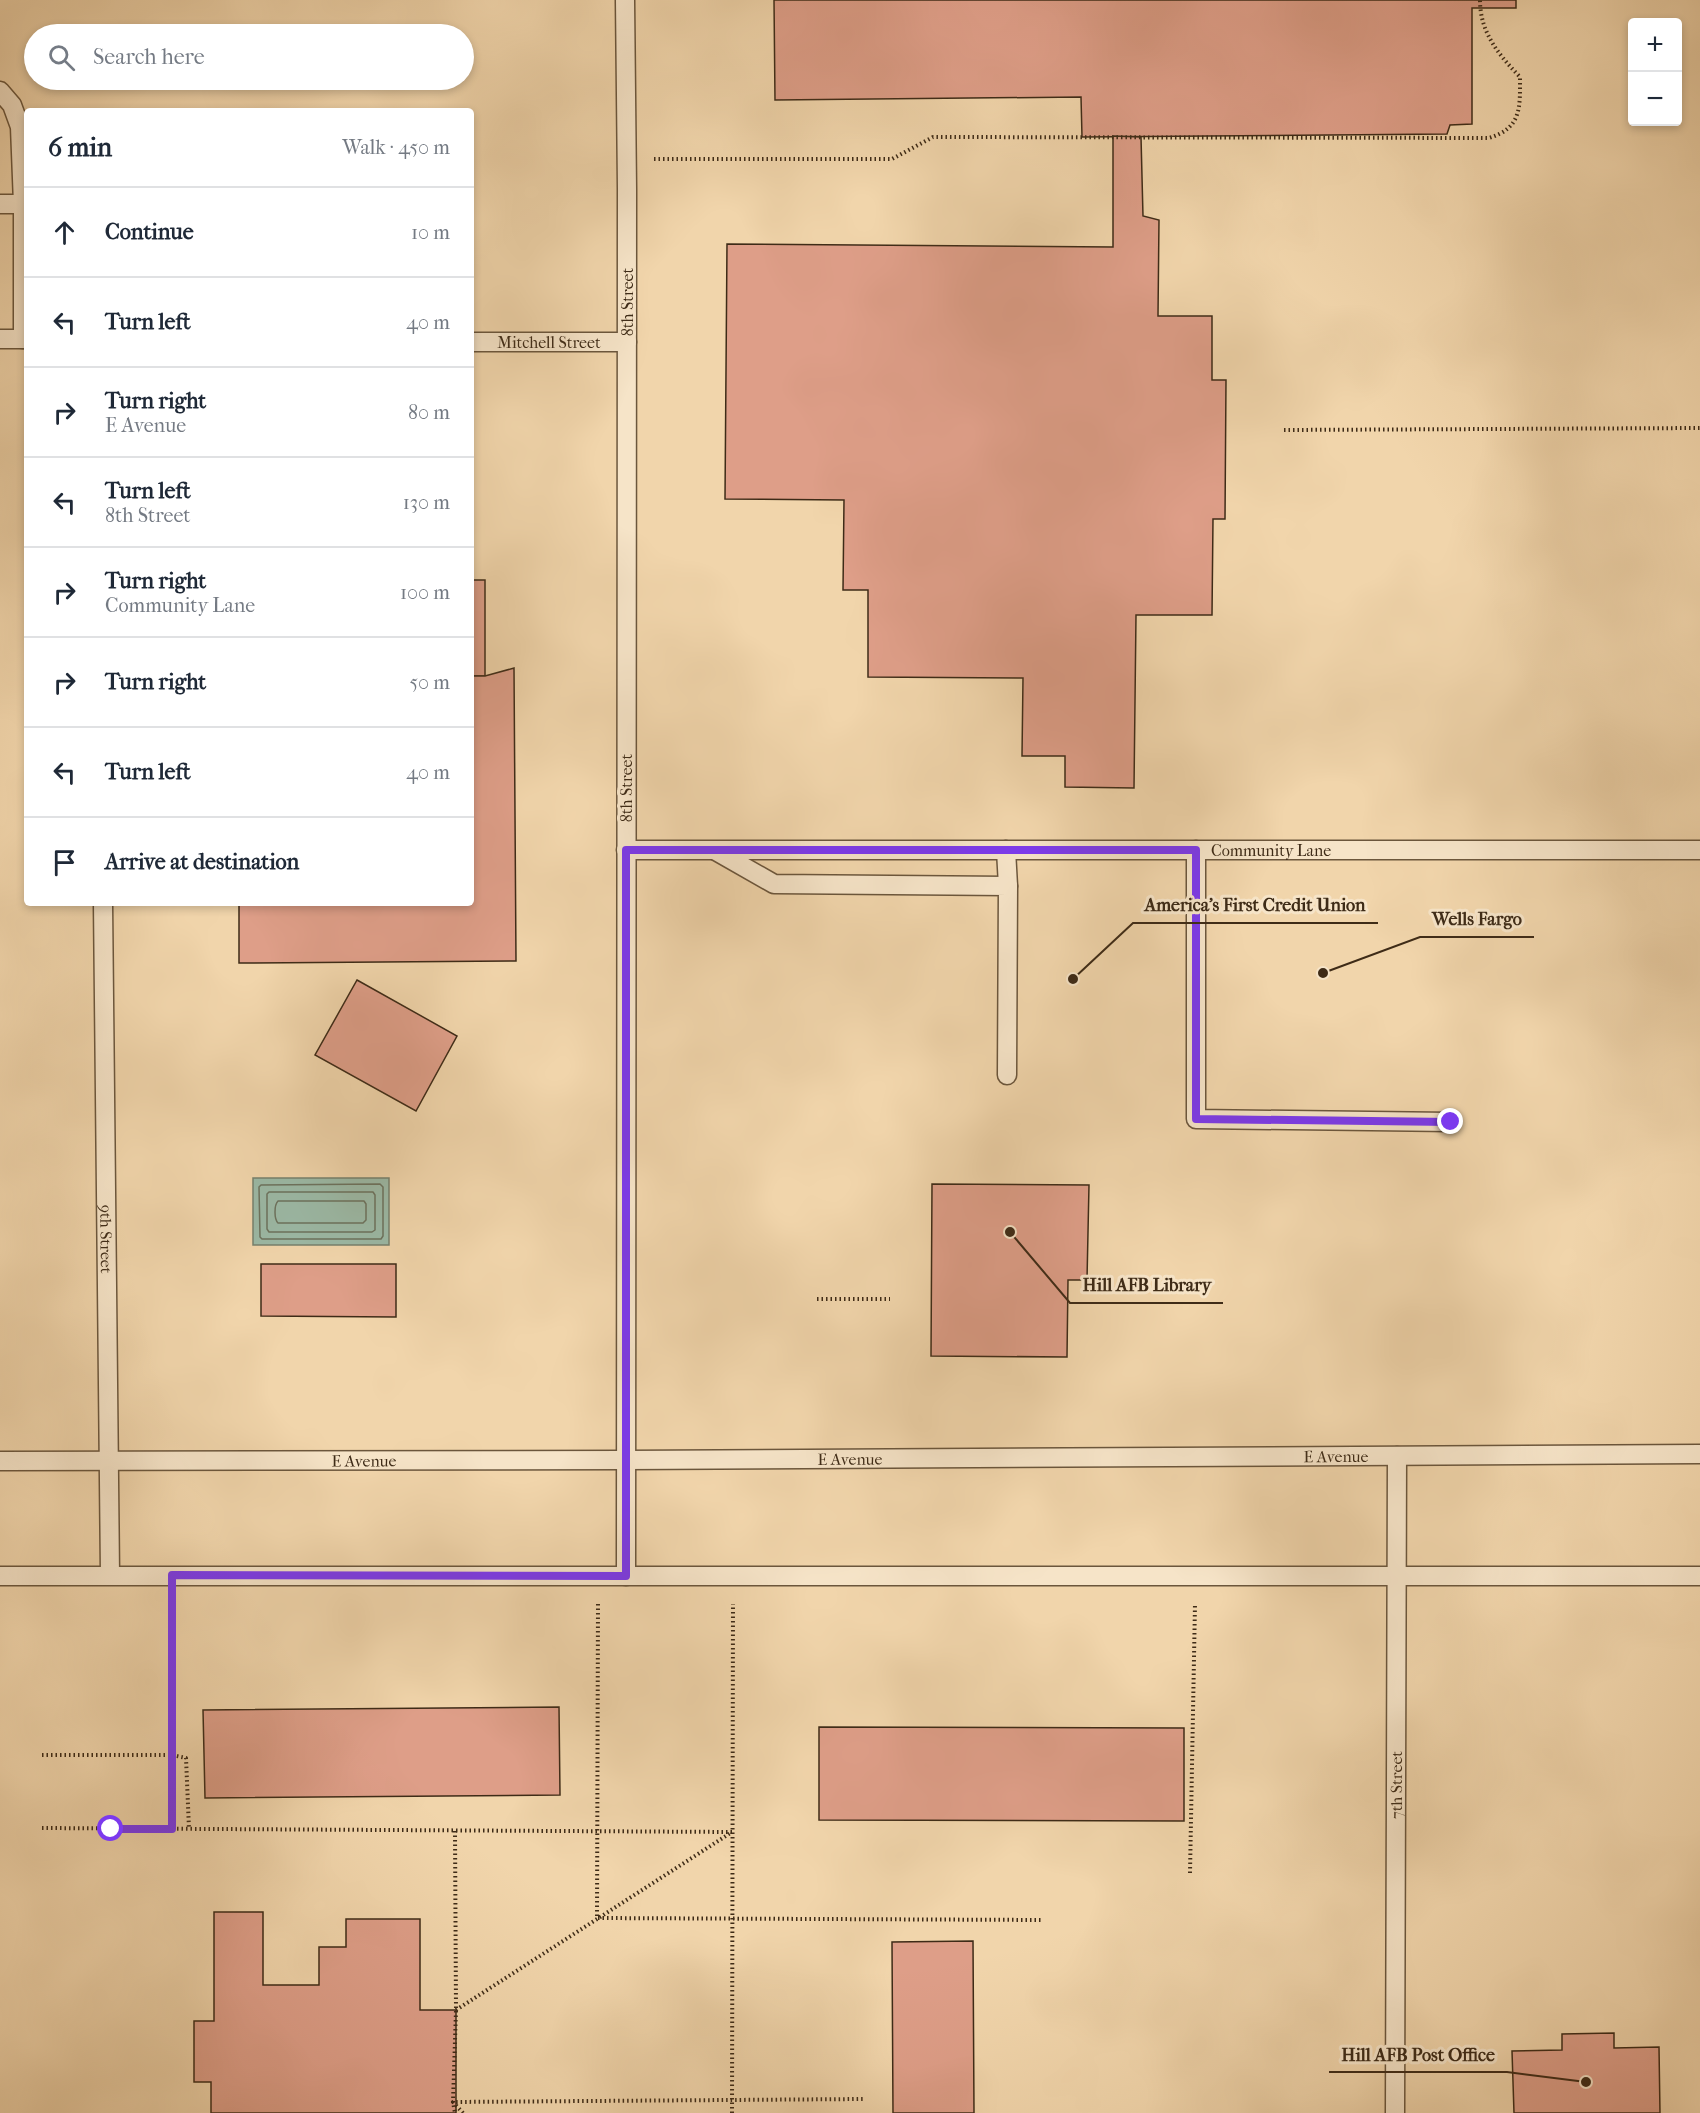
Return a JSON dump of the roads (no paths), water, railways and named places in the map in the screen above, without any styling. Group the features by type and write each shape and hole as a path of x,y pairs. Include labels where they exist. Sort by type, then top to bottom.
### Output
{"lane":[{"name":"8th Street","path":"625,0 626,1576"},
{"path":"0,90 12,105 20,127 24,204 0,204"},
{"path":"0,339 24,339"},
{"name":"Mitchell Street","path":"474,342 627,342"},
{"name":"Community Lane","path":"626,850 1700,850"},
{"path":"714,850 774,884 1008,886"},
{"path":"1006,850 1008,886 1007,1075"},
{"path":"1196,850 1196,1119 1451,1122"},
{"name":"9th Street","path":"103,906 110,1575"},
{"name":"E Avenue","path":"0,1461 1700,1454"},
{"name":"7th Street","path":"1395,2113 1397,1456"},
{"path":"0,1576 1700,1576"}],"water":[{"path":"253,1178 389,1178 389,1245 253,1245"}],"place":[{"name":"Wells Fargo","path":"1323,973"},
{"name":"America's First Credit Union","path":"1073,979"},
{"name":"Hill AFB Library","path":"1010,1232"},
{"name":"Hill AFB Post Office","path":"1586,2082"}]}
